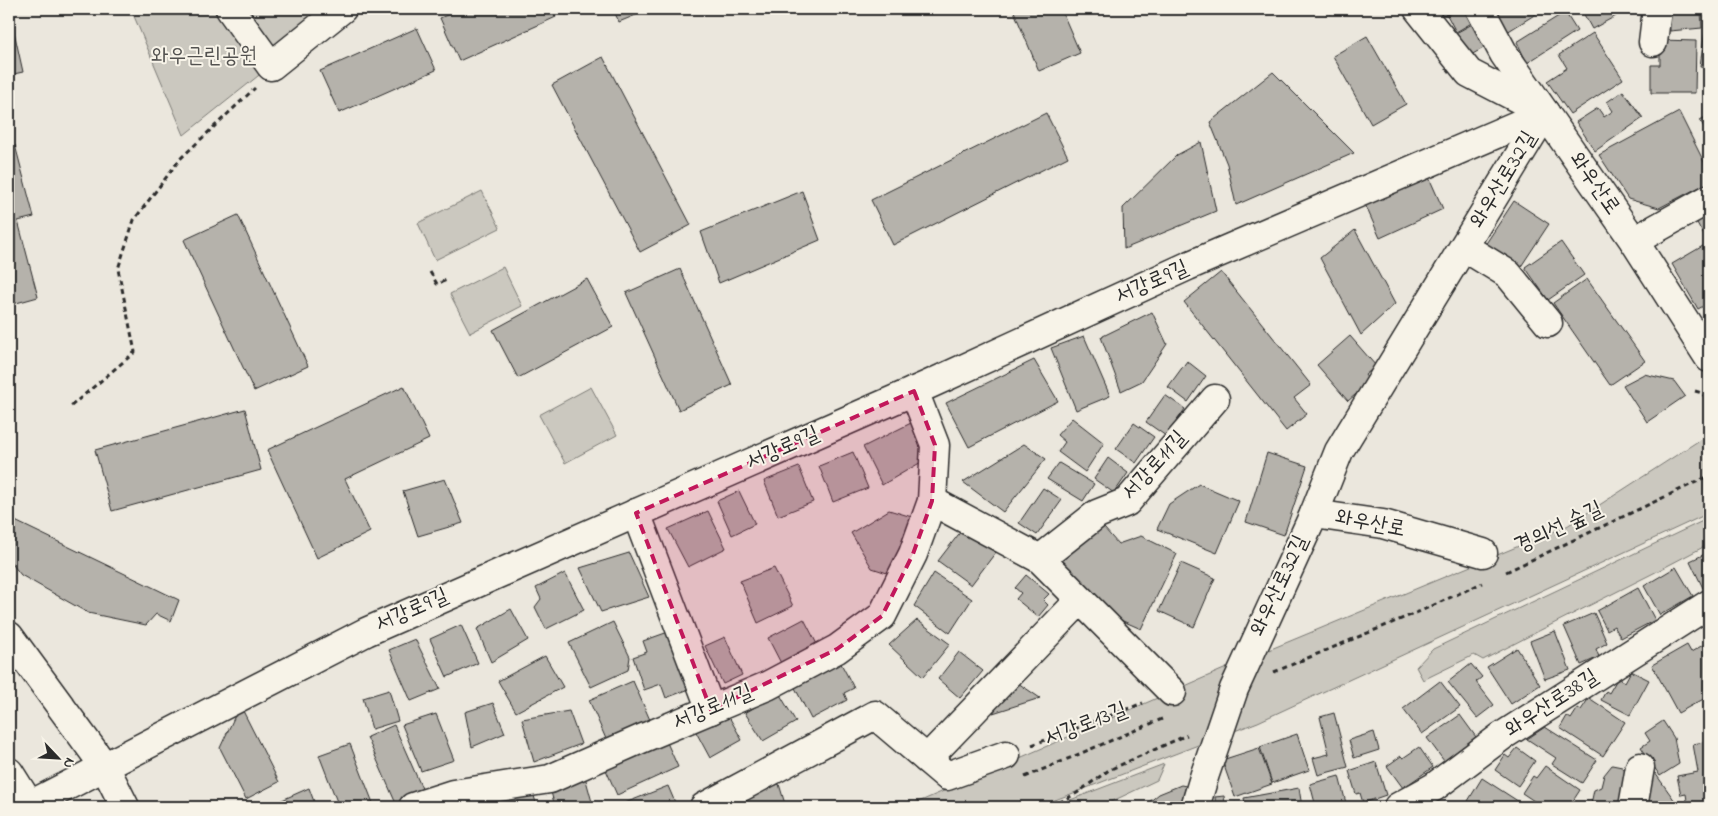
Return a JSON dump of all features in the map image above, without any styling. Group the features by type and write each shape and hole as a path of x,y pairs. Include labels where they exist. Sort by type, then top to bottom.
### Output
{"street":[{"path":"230,9 271,66 342,9"},
{"path":"1418,9 1469,73 1545,113"},
{"name":"와우산로","path":"1480,9 1504,54 1634,241 1709,358"},
{"path":"1653,42 1657,9"},
{"name":"와우산로32길","path":"1195,807 1234,690 1314,514 1339,451 1545,113"},
{"name":"서강로9길","path":"31,806 366,632 914,391 1188,266 1545,113"},
{"path":"1634,241 1709,199"},
{"name":"와우산로32길","path":"1464,247 1508,274 1548,323"},
{"name":"서강로11길","path":"413,807 453,794 550,779 766,686 837,649 882,616 913,554 932,501 935,445 914,391"},
{"name":"서강로11길","path":"1040,559 1097,514 1127,502 1215,399"},
{"path":"932,501 1040,559 1172,692"},
{"path":"636,513 711,710"},
{"name":"와우산로","path":"1314,514 1383,524 1483,553"},
{"path":"927,759 1080,600"},
{"name":"와우산로38길","path":"1398,807 1434,787 1502,736 1707,612"},
{"path":"9,636 105,767 125,807"},
{"path":"704,807 875,715 947,776 1006,755"},
{"path":"1633,807 1640,767"},
{"path":"9,772 31,806"}],"path":[{"path":"71,406 135,352 118,269 134,220 180,159 261,82"},
{"path":"430,272 437,284 448,279"},
{"path":"1695,391 1702,394 1709,401"},
{"name":"경의선 숲길","path":"1504,572 1709,476"},
{"path":"1423,610 1486,581"},
{"name":"서강로13길","path":"1006,755 1172,692"},
{"path":"1051,807 1077,793 1109,770 1224,719"}],"highlighted area":[{"path":"914,391 935,445 932,501 913,554 882,616 837,649 711,710 636,513"}],"green space":[{"name":"와우근린공원","path":"131,9 336,9 263,72 184,135"},
{"path":"482,191 500,228 435,260 418,223"},
{"path":"503,267 522,306 470,333 450,294"},
{"path":"591,387 617,435 565,463 539,415"},
{"path":"1709,434 1709,513 1258,722 1037,807 907,807 1247,659 1567,526"},
{"path":"1709,518 1709,544 1483,660 1474,655 1423,680 1416,667 1433,649"},
{"path":"1164,764 1157,780 1100,807 1052,807"}],"building":[{"path":"9,9 23,72 9,75"},
{"path":"461,9 552,9 556,17 459,61 440,18"},
{"path":"613,9 650,9 619,22"},
{"path":"1013,9 1061,9 1080,53 1039,71"},
{"path":"1327,9 1340,9 1330,14"},
{"path":"1443,9 1456,9 1446,15"},
{"path":"1458,9 1468,9 1475,21 1456,32 1447,15"},
{"path":"1497,9 1544,9 1507,32 1494,11"},
{"path":"1581,9 1612,9 1616,16 1592,29"},
{"path":"1668,9 1701,9 1702,28 1670,31"},
{"path":"1565,12 1577,31 1527,63 1517,42"},
{"path":"1476,22 1489,45 1469,56 1456,33"},
{"path":"1706,23 1709,24 1709,67 1700,66"},
{"path":"417,28 436,70 339,113 320,71"},
{"path":"1593,33 1623,79 1570,114 1547,81 1567,68 1559,55"},
{"path":"1367,36 1406,104 1371,124 1333,56"},
{"path":"1660,40 1696,41 1695,93 1651,93 1651,65 1660,65"},
{"path":"603,57 691,225 640,252 552,85"},
{"path":"1273,72 1354,153 1236,205 1227,164 1210,122"},
{"path":"1623,91 1643,118 1595,151 1576,122 1598,108 1604,117 1613,111 1607,102"},
{"path":"1679,112 1709,172 1709,182 1659,208 1628,199 1599,155"},
{"path":"1046,113 1068,157 893,245 871,200"},
{"path":"1709,115 1709,136 1700,120"},
{"path":"1201,142 1216,211 1124,249 1123,208 1177,155"},
{"path":"15,145 34,217 18,221 38,297 9,305 9,146"},
{"path":"1427,173 1443,209 1380,238 1364,202"},
{"path":"802,191 820,240 719,283 701,232"},
{"path":"1514,201 1549,224 1520,268 1485,245"},
{"path":"1709,214 1709,303 1698,309 1672,264 1708,243 1696,221"},
{"path":"238,215 308,366 254,391 184,240"},
{"path":"1355,230 1395,304 1361,335 1320,258"},
{"path":"1561,242 1584,275 1548,300 1525,267"},
{"path":"680,269 732,385 679,410 626,293"},
{"path":"1221,272 1311,385 1294,398 1307,414 1286,431 1184,302"},
{"path":"587,279 613,327 518,378 493,330"},
{"path":"1587,279 1645,361 1610,385 1553,303"},
{"path":"1152,312 1167,344 1142,381 1121,391 1101,337"},
{"path":"1084,336 1110,396 1076,410 1051,348"},
{"path":"1350,336 1376,366 1365,375 1370,382 1348,401 1317,365"},
{"path":"1034,360 1058,401 969,447 946,403"},
{"path":"1187,361 1206,376 1188,402 1168,387"},
{"path":"1644,374 1674,381 1685,396 1647,422 1623,385"},
{"path":"404,386 429,439 345,479 370,532 317,558 267,450"},
{"path":"1165,395 1185,409 1166,436 1146,422"},
{"path":"245,409 261,470 112,511 95,450"},
{"path":"1072,418 1104,443 1085,472 1058,452 1065,442 1057,435"},
{"path":"917,420 930,444 923,461 882,485 863,447"},
{"path":"1134,423 1154,437 1136,463 1116,449"},
{"path":"1024,444 1046,459 1003,512 963,482"},
{"path":"853,452 868,488 833,502 819,466"},
{"path":"1267,453 1307,466 1284,535 1246,522"},
{"path":"1108,458 1128,473 1114,493 1094,479"},
{"path":"1059,463 1094,484 1083,501 1047,479"},
{"path":"799,467 813,502 778,516 764,481"},
{"path":"445,479 463,523 418,536 403,491"},
{"path":"1199,484 1239,501 1217,553 1157,529 1169,504"},
{"path":"1043,488 1062,500 1037,535 1019,523"},
{"path":"739,491 755,524 732,535 717,501"},
{"path":"889,510 912,517 893,575 872,568 851,533"},
{"path":"708,511 726,548 688,567 668,529"},
{"path":"9,518 179,600 171,621 156,614 146,625 88,613 21,575 9,560"},
{"path":"1098,521 1118,544 1141,536 1177,554 1141,629 1107,614 1052,557"},
{"path":"965,526 999,548 971,585 938,561"},
{"path":"1709,552 1709,585 1703,588 1690,561"},
{"path":"629,553 649,597 601,612 580,568"},
{"path":"1181,563 1215,578 1194,627 1159,611"},
{"path":"1676,567 1693,596 1660,615 1644,586"},
{"path":"774,568 793,606 758,623 740,581"},
{"path":"565,573 584,610 546,629 535,607 541,599 536,588"},
{"path":"934,573 972,599 950,633 914,606"},
{"path":"1026,575 1049,594 1043,600 1048,605 1038,617 1016,599 1021,593 1015,588"},
{"path":"1638,588 1655,620 1621,638 1614,626 1607,630 1597,611"},
{"path":"511,609 528,640 491,662 477,629"},
{"path":"1594,613 1607,643 1596,649 1599,657 1581,665 1564,626"},
{"path":"804,619 820,650 784,669 768,638"},
{"path":"917,620 950,644 923,677 889,645"},
{"path":"613,622 630,657 628,670 591,687 569,643"},
{"path":"461,625 478,663 447,677 430,639"},
{"path":"671,631 692,688 666,698 661,684 644,690 633,657 647,652 643,641"},
{"path":"1555,631 1570,670 1545,679 1530,641"},
{"path":"725,637 742,675 723,684 705,646"},
{"path":"415,639 440,689 411,701 389,650"},
{"path":"1687,645 1691,652 1703,645 1709,656 1709,696 1678,713 1652,665"},
{"path":"1517,648 1540,685 1511,704 1487,667"},
{"path":"959,652 983,671 960,698 938,679"},
{"path":"545,656 563,687 516,712 498,681"},
{"path":"837,656 854,688 844,693 847,700 811,719 791,680"},
{"path":"1471,664 1482,677 1476,682 1494,705 1477,718 1448,682"},
{"path":"1631,671 1649,680 1630,715 1601,700 1606,691 1609,693 1616,681 1620,679 1625,682"},
{"path":"633,681 650,720 606,739 589,700"},
{"path":"1015,681 1040,698 993,713"},
{"path":"1440,681 1460,707 1422,734 1403,709"},
{"path":"389,690 398,721 372,729 363,698"},
{"path":"779,693 796,722 763,741 745,713"},
{"path":"1589,698 1625,722 1603,756 1560,728 1567,716 1571,719 1578,708 1581,710"},
{"path":"493,703 505,733 472,747 465,712"},
{"path":"240,705 279,782 246,799 220,748"},
{"path":"569,711 581,744 534,762 522,719"},
{"path":"1334,713 1348,767 1318,775 1313,758 1329,754 1320,717"},
{"path":"436,714 454,760 421,771 402,725"},
{"path":"728,715 742,740 710,758 696,732"},
{"path":"1460,715 1476,737 1444,761 1427,738"},
{"path":"1663,721 1674,738 1679,764 1660,776 1641,747 1650,741 1645,733"},
{"path":"394,725 424,793 397,806 367,737"},
{"path":"1545,727 1597,760 1582,783 1552,764 1556,758 1527,739"},
{"path":"1374,732 1379,750 1354,758 1349,740"},
{"path":"1297,734 1309,770 1272,783 1260,747"},
{"path":"664,736 678,767 617,795 603,763"},
{"path":"1709,741 1709,807 1688,807 1686,794 1681,795 1677,776 1698,772 1693,744"},
{"path":"350,744 373,803 361,807 339,807 319,755"},
{"path":"1419,747 1433,767 1403,788 1387,766"},
{"path":"1259,748 1272,784 1235,797 1222,760"},
{"path":"1517,748 1535,761 1518,786 1495,770 1505,755 1509,758"},
{"path":"1376,762 1386,795 1363,803 1360,793 1356,794 1349,771"},
{"path":"1612,765 1622,767 1630,776 1624,807 1607,807 1591,804 1594,790 1601,787 1604,775"},
{"path":"1545,766 1580,790 1569,807 1543,807 1522,793 1533,776 1536,778"},
{"path":"584,773 592,802 576,807 555,807 549,784"},
{"path":"1648,773 1655,773 1675,801 1674,807 1642,804"},
{"path":"1339,776 1347,807 1316,807 1310,784"},
{"path":"1482,778 1527,807 1478,807 1468,801"},
{"path":"779,784 785,804 777,807 711,806"},
{"path":"1181,785 1186,786 1180,807 1146,807 1159,794"},
{"path":"668,786 677,807 615,807"},
{"path":"309,788 316,807 274,807 273,804"},
{"path":"1299,788 1302,807 1246,807 1244,798"},
{"path":"533,792 537,807 500,807 497,799"},
{"path":"1224,796 1225,805 1236,803 1236,807 1216,807 1215,797"},
{"path":"477,800 479,807 443,807"},
{"path":"1437,802 1442,807 1431,807"}]}
